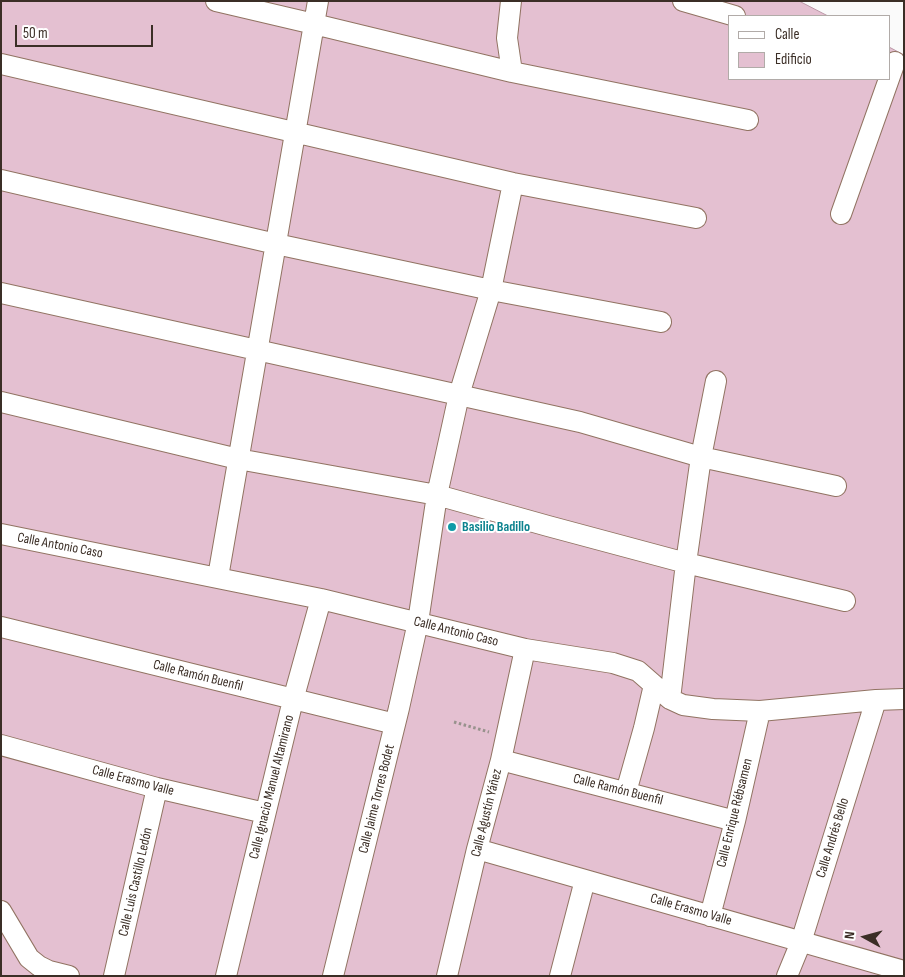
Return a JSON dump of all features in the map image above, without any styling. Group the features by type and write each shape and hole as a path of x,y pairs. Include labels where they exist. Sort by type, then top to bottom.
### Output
{"street":[{"path":"216,1 512,72 748,120"},
{"path":"218,577 318,1"},
{"path":"511,1 507,38 512,72"},
{"path":"683,1 732,15"},
{"path":"890,79 896,62"},
{"path":"1,64 513,183 696,218"},
{"path":"841,214 889,80"},
{"path":"1,180 276,244 491,290 660,322"},
{"name":"Calle Jaime Torres Bodet","path":"333,976 418,622 438,495 459,395 491,290 513,183"},
{"path":"1,293 580,422 701,457 836,486"},
{"path":"670,699 701,457 716,381"},
{"path":"1,402 238,459 438,495 686,563 845,601"},
{"name":"Calle Antonio Caso","path":"1,534 321,599 525,649 613,663 638,671 670,699 683,705 713,709 760,711 904,699"},
{"name":"Calle Ignacio Manuel Altamirano","path":"226,976 293,700 321,599"},
{"name":"Calle Ramón Buenfil","path":"1,627 395,724"},
{"name":"Calle Agustín Yáñez","path":"447,976 477,849 501,760 525,649"},
{"path":"626,792 654,685"},
{"name":"Calle Andrés Bello","path":"787,976 801,942 876,700"},
{"name":"Calle Enrique Rébsamen","path":"710,916 760,711"},
{"name":"Calle Erasmo Valle","path":"1,745 157,788 265,813"},
{"name":"Calle Ramón Buenfil","path":"501,760 734,821"},
{"name":"Calle Luis Castillo Ledón","path":"114,976 157,788"},
{"name":"Calle Erasmo Valle","path":"477,849 903,971"},
{"path":"560,976 585,880"},
{"path":"1,911 29,958 49,972 69,976"}],"path":[{"path":"454,722 506,736"}],"building":[{"name":"Basilio Badillo","path":"1,1 799,1 826,15 728,15 728,80 890,80 890,48 904,55 904,976 1,976"}],"place":[{"name":"Basilio Badillo","path":"452,527"}]}
